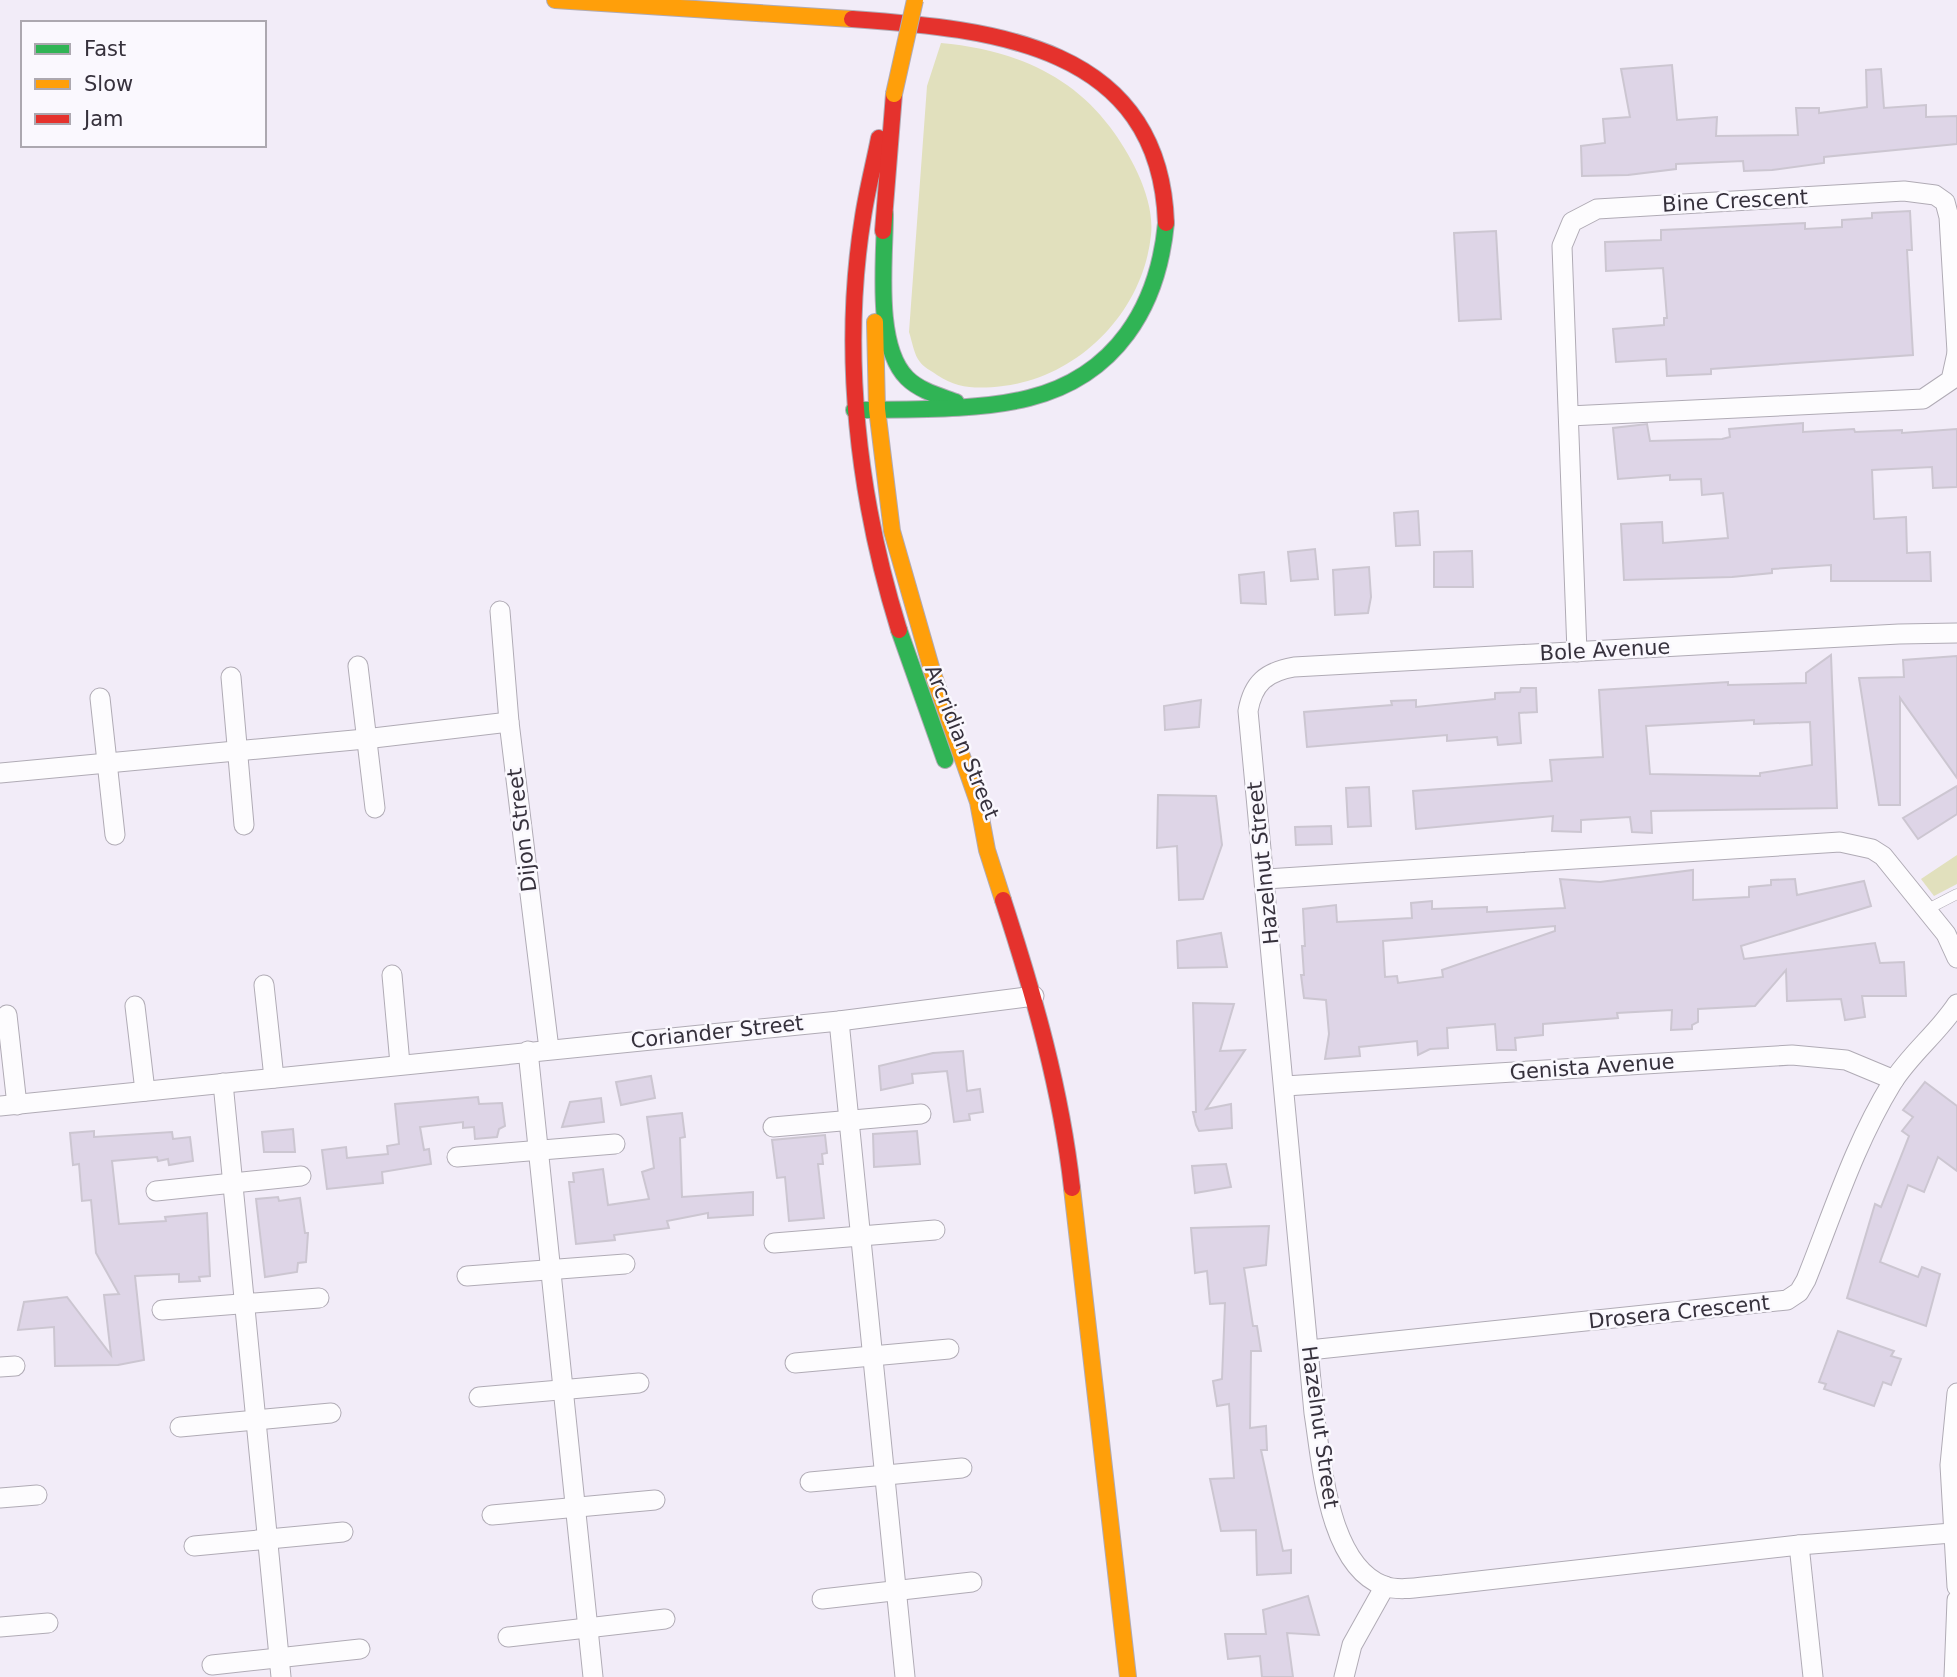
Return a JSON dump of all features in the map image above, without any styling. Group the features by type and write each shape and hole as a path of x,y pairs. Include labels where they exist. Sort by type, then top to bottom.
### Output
{"main road":[{"path":"555,0 671,4 968,29 1032,43 1071,62 1109,89 1141,128 1161,176 1167,225 1165,259 1150,302 1128,336 1091,368 1034,397 966,405 854,410"},
{"name":"Arcridian Street","path":"915,0 890,115 892,141 875,323 877,409 892,531 933,674 978,802 987,850"},
{"name":"Arcridian Street","path":"890,115 882,127 863,215 853,316 854,410 866,497 898,633 966,816 987,850"},
{"path":"885,214 887,334 893,357 905,377 923,390 966,405"},
{"path":"987,850 1034,996 1052,1066 1068,1154 1128,1677"}],"street":[{"name":"Bine Crescent","path":"1569,416 1923,399 1951,380 1957,352 1949,217 1945,202 1935,195 1904,191 1597,209 1572,222 1562,246 1577,652"},
{"name":"Dijon Street","path":"500,611 509,722 549,1049"},
{"name":"Bole Avenue","path":"1257,683 1273,671 1294,667 1957,633"},
{"path":"358,666 375,808"},
{"path":"231,677 244,825"},
{"name":"Hazelnut Street","path":"1257,683 1251,694 1248,711 1309,1350 1327,1502 1348,1552 1361,1568 1385,1586"},
{"path":"100,698 115,835"},
{"path":"0,773 365,740 509,722"},
{"path":"1265,879 1840,842 1872,849 1883,856 1945,934 1957,958"},
{"path":"392,975 400,1065"},
{"path":"264,985 274,1078"},
{"name":"Coriander Street","path":"7,1015 8,1105 839,1021 1034,996"},
{"name":"Drosera Crescent","path":"1309,1350 1787,1300 1799,1292 1805,1280 1861,1139 1894,1080 1957,1004"},
{"path":"135,1006 145,1091"},
{"path":"839,1021 905,1677"},
{"path":"528,1051 593,1677"},
{"name":"Genista Avenue","path":"1285,1086 1792,1055 1846,1060 1894,1080"},
{"path":"223,1083 280,1667"},
{"path":"774,1127 921,1114"},
{"path":"457,1157 615,1143"},
{"path":"156,1191 232,1181 301,1176"},
{"path":"774,1243 935,1230"},
{"path":"467,1276 625,1264"},
{"path":"162,1310 319,1298"},
{"path":"795,1363 949,1349"},
{"path":"479,1396 639,1383"},
{"path":"1957,1393 1950,1465 1957,1587"},
{"path":"180,1427 331,1413"},
{"path":"810,1482 962,1468"},
{"path":"0,1498 37,1495"},
{"path":"492,1515 655,1500"},
{"path":"194,1546 343,1532"},
{"path":"1344,1677 1352,1645 1385,1586 1443,1585 1799,1545 1952,1533"},
{"path":"1799,1545 1812,1677"},
{"path":"822,1599 972,1582"},
{"path":"1954,1677 1957,1600"},
{"path":"508,1637 665,1619"},
{"path":"0,1627 48,1623"},
{"path":"212,1665 280,1667 360,1649"}],"lane":[{"path":"1926,910 1957,894"}],"green space":[{"path":"941,43 990,51 1013,58 1056,78 1076,92 1094,108 1118,138 1145,192 1151,235 1135,290 1121,314 1081,355 1031,380 985,388 953,383 921,364 909,332 927,86"},
{"path":"1957,855 1957,884 1934,896 1921,879"}],"building":[{"path":"1672,65 1677,120 1717,117 1716,136 1798,135 1796,108 1819,108 1819,113 1867,107 1866,70 1881,69 1884,108 1926,105 1926,117 1957,116 1957,144 1824,157 1824,163 1772,170 1744,171 1743,161 1676,164 1676,169 1628,175 1582,176 1581,146 1605,143 1603,119 1630,117 1621,69"},
{"path":"1910,211 1912,250 1907,250 1913,355 1711,369 1711,374 1667,376 1666,359 1616,362 1613,329 1664,325 1664,318 1667,318 1663,268 1606,271 1605,242 1661,240 1661,230 1805,223 1805,229 1842,227 1842,220 1872,218 1872,213"},
{"path":"1496,231 1501,319 1459,321 1454,233"},
{"path":"1803,423 1803,432 1854,429 1855,432 1902,430 1902,433 1957,429 1957,487 1933,488 1932,467 1872,470 1874,519 1906,517 1907,553 1930,552 1931,581 1831,581 1831,565 1772,569 1772,573 1732,577 1624,580 1621,524 1662,522 1663,543 1728,538 1723,493 1702,495 1701,479 1670,480 1670,475 1618,479 1613,428 1647,424 1650,441 1722,439 1730,437 1729,429"},
{"path":"1418,511 1420,545 1396,546 1394,513"},
{"path":"1315,549 1318,579 1291,581 1288,552"},
{"path":"1472,551 1473,587 1434,587 1434,552"},
{"path":"1369,567 1371,597 1368,613 1335,615 1333,570"},
{"path":"1264,572 1266,604 1241,603 1239,575"},
{"path":"1831,655 1837,808 1651,811 1652,833 1632,832 1630,817 1581,820 1581,832 1552,831 1553,816 1416,829 1413,791 1552,781 1550,760 1603,757 1599,690 1728,682 1728,685 1806,683 1806,673","holes":["1754,720 1754,724 1810,722 1812,765 1760,773 1760,776 1650,774 1646,726"]},
{"path":"1957,656 1957,778 1900,698 1900,805 1879,805 1859,678 1904,677 1903,660"},
{"path":"1521,688 1536,688 1537,712 1519,713 1521,743 1498,745 1497,737 1447,741 1447,735 1307,747 1304,712 1392,705 1391,701 1416,700 1416,707 1495,699 1495,693 1520,692"},
{"path":"1201,700 1199,727 1165,730 1164,706"},
{"path":"1957,786 1957,814 1918,839 1903,818"},
{"path":"1369,787 1371,826 1348,827 1346,788"},
{"path":"1158,795 1216,796 1222,845 1203,899 1179,900 1177,846 1157,848"},
{"path":"1331,826 1332,844 1296,845 1295,827"},
{"path":"1693,870 1693,900 1749,897 1749,887 1771,885 1771,880 1795,879 1797,895 1864,881 1871,906 1741,946 1744,959 1875,943 1880,963 1904,962 1906,996 1862,996 1865,1017 1845,1020 1841,999 1787,1001 1786,970 1755,1006 1698,1009 1698,1022 1692,1025 1692,1029 1671,1030 1672,1010 1617,1013 1618,1018 1543,1024 1543,1035 1515,1038 1516,1050 1497,1050 1495,1024 1447,1028 1448,1048 1430,1049 1418,1055 1417,1041 1359,1047 1360,1056 1325,1059 1329,1034 1326,1000 1304,998 1301,975 1304,975 1302,946 1305,946 1303,909 1336,905 1337,922 1412,918 1411,903 1432,901 1432,909 1487,907 1487,912 1565,908 1560,879 1600,882","holes":["1555,926 1555,931 1442,970 1443,977 1398,983 1397,976 1385,977 1383,941"]},
{"path":"1221,933 1227,967 1178,968 1177,941"},
{"path":"1193,1003 1234,1004 1220,1051 1245,1050 1206,1109 1231,1104 1232,1128 1199,1131 1196,1125 1193,1112 1196,1112"},
{"path":"963,1051 967,1091 980,1089 983,1112 969,1114 970,1120 954,1122 947,1071 912,1074 913,1083 881,1090 879,1066 933,1053"},
{"path":"651,1076 655,1098 621,1105 616,1082"},
{"path":"1925,1082 1957,1106 1957,1171 1938,1157 1924,1192 1908,1185 1880,1262 1918,1277 1922,1267 1940,1274 1926,1326 1847,1298 1875,1204 1881,1207 1909,1136 1902,1131 1913,1117 1903,1110"},
{"path":"478,1097 479,1104 502,1103 505,1126 499,1129 497,1137 475,1139 474,1127 463,1128 463,1122 420,1127 424,1150 429,1149 431,1164 382,1172 383,1183 327,1189 322,1150 346,1147 347,1158 388,1154 387,1146 399,1144 395,1104"},
{"path":"601,1098 604,1122 562,1127 570,1102"},
{"path":"682,1113 685,1137 680,1138 682,1197 753,1192 753,1215 708,1218 708,1213 667,1221 669,1228 614,1235 615,1240 576,1244 569,1182 574,1182 573,1173 603,1169 608,1205 649,1199 642,1172 654,1168 647,1117"},
{"path":"293,1129 295,1152 264,1152 262,1132"},
{"path":"94,1131 94,1137 172,1132 173,1139 190,1137 193,1161 169,1165 168,1159 158,1161 157,1157 112,1161 119,1224 166,1221 165,1217 207,1213 210,1276 199,1277 200,1281 179,1282 179,1274 135,1276 144,1360 118,1365 55,1366 54,1327 18,1330 24,1302 67,1297 111,1355 104,1295 119,1294 96,1253 91,1200 82,1201 79,1164 73,1165 70,1133"},
{"path":"917,1131 920,1164 874,1167 873,1134"},
{"path":"825,1135 827,1153 822,1154 823,1164 818,1164 824,1218 789,1221 785,1177 777,1178 772,1140"},
{"path":"1226,1164 1231,1187 1195,1193 1192,1166"},
{"path":"278,1197 279,1201 300,1198 305,1233 308,1233 306,1262 298,1263 297,1272 265,1277 256,1199"},
{"path":"1269,1226 1266,1265 1244,1268 1253,1326 1257,1326 1261,1351 1251,1351 1250,1428 1266,1426 1267,1450 1261,1450 1283,1551 1291,1550 1291,1573 1257,1575 1256,1530 1221,1531 1210,1479 1234,1478 1229,1404 1217,1406 1213,1381 1222,1379 1225,1303 1210,1304 1207,1271 1195,1273 1191,1228"},
{"path":"1838,1331 1894,1351 1891,1356 1901,1359 1891,1385 1883,1382 1874,1406 1824,1389 1826,1384 1819,1382"},
{"path":"1308,1596 1319,1635 1287,1633 1293,1677 1262,1677 1260,1656 1228,1659 1225,1634 1266,1634 1263,1610"}],"traffic: fast":[{"path":"885,214 883,277 890,345 907,378 930,393 956,402"},
{"path":"854,410 943,408 1009,402 1060,388 1086,373 1108,355 1127,334 1142,309 1153,283 1166,223"},
{"path":"899,630 945,760"}],"traffic: slow":[{"path":"555,0 852,19"},
{"path":"894,94 915,0"},
{"path":"875,322 877,409 892,531 933,674 978,802 987,850 1003,900"},
{"path":"1072,1188 1128,1677"}],"traffic: jam":[{"path":"852,19 959,30 1011,41 1059,58 1101,82 1134,117 1156,163 1166,223"},
{"path":"883,231 894,94"},
{"path":"879,138 865,207 857,268 854,373 857,425 873,529 899,630"},
{"path":"1003,900 1054,1078 1072,1188"}]}
